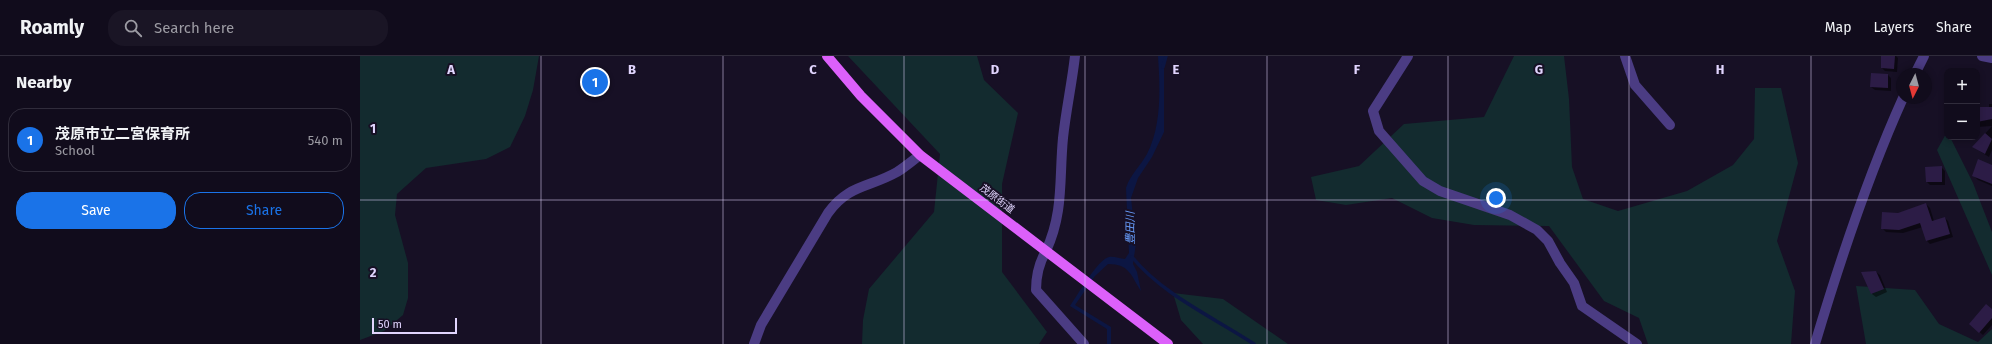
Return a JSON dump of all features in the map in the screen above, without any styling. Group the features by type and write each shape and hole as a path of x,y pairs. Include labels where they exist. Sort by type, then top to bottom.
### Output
{"main road":[{"name":"茂原街道","path":"827,56 861,96 920,155 1168,344"}],"street":[{"path":"1075,56 1063,138 1059,207 1056,225 1046,252 1042,258 1037,276 1036,290 1084,344"},
{"path":"1408,56 1373,111 1379,131 1423,181 1440,192 1510,215 1537,230 1548,242 1560,263 1574,282 1582,306 1637,344"},
{"path":"1625,56 1635,85 1670,125"},
{"path":"1918,68 1924,56"},
{"path":"1982,56 1992,58"},
{"path":"1815,344 1864,192 1901,104"},
{"path":"754,344 761,325 828,213 838,200 852,191 897,172 920,155"}],"green space":[{"path":"360,56 539,56 533,90 525,116 510,147 486,159 426,168 397,194 395,215 408,263 408,298 403,315 384,331 360,340"},
{"path":"848,56 977,56 984,80 1018,113 1002,184 1002,272 1047,332 1039,344 862,344 863,320 869,289 934,212 940,154"},
{"path":"1514,56 1564,56 1569,99 1572,167 1583,199 1618,211 1687,191 1733,165 1754,139 1755,88 1781,88 1798,163 1777,241 1795,291 1791,344 1648,344 1639,318 1604,301 1549,226 1474,225 1432,218 1392,198 1346,205 1316,200 1311,177 1359,166 1404,124 1484,117"},
{"path":"1944,137 1944,140 1952,140 1973,183 1992,232 1992,275 1937,150"},
{"path":"1856,286 1915,290 1939,324 1978,342 1992,329 1992,344 1866,344"},
{"path":"1173,293 1223,299 1288,344 1203,344 1181,320"}],"water":[{"path":"1158,56 1164,56 1164,132 1152,157 1138,178 1131,198 1136,243 1133,264 1137,272 1141,291 1129,272 1121,266 1108,264 1095,276 1075,305 1111,327 1111,344 1107,344 1107,329 1070,306 1104,259 1111,257 1125,259 1129,253 1126,188 1130,179 1147,154 1155,131 1159,106"}],"building":[{"path":"1881,56 1895,56 1894,69 1881,68"},
{"path":"1871,73 1888,74 1888,88 1870,87"},
{"path":"1980,107 1992,107 1992,119 1980,121"},
{"path":"1985,133 1992,139 1985,154 1972,147"},
{"path":"1978,159 1992,165 1992,184 1972,176"},
{"path":"1942,166 1942,182 1926,182 1925,167"},
{"path":"1926,203 1932,221 1945,217 1950,234 1926,241 1920,223 1899,230 1881,229 1882,212 1898,213"},
{"path":"1876,271 1884,289 1871,294 1861,272"},
{"path":"1986,304 1992,309 1992,318 1979,333 1969,324"}],"waterway":[{"name":"豊田川","path":"1163,67 1166,56"},
{"name":"豊田川","path":"1132,257 1144,271 1173,294 1254,344"}],"place":[{"name":"茂原市立二宮保育所","path":"595,82"}]}
